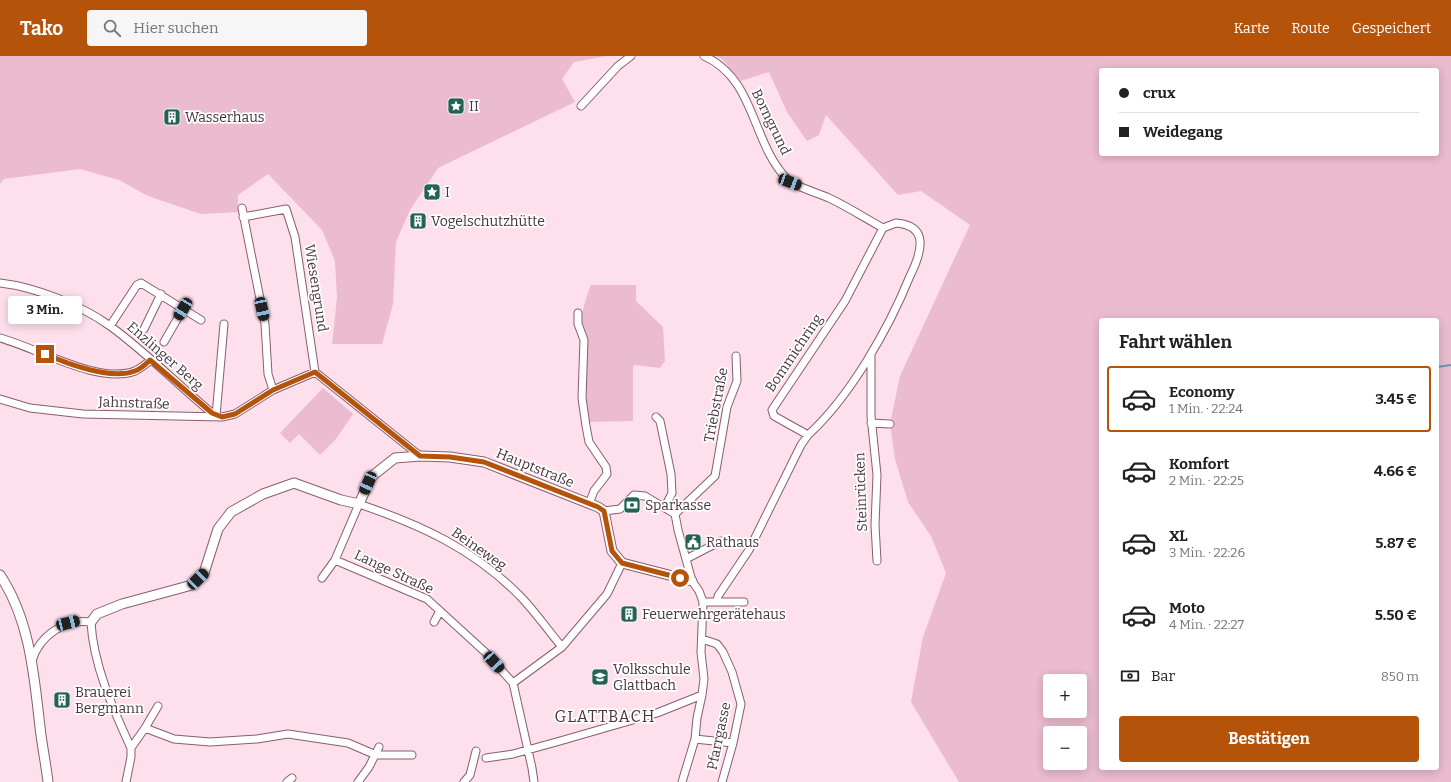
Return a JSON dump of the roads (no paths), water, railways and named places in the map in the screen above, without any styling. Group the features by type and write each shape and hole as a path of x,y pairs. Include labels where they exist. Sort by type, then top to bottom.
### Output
{"street":[{"path":"581,106 618,66 631,56"},
{"name":"Borngrund","path":"704,56 727,70 738,83 770,154 790,182 830,198 883,228"},
{"path":"242,208 265,324 268,374 273,390"},
{"name":"Wiesengrund","path":"243,216 286,209 296,237 315,372"},
{"path":"717,602 718,596 749,550 800,445 819,425 842,396 871,354 902,297 918,258 920,241 912,227 896,223 883,228"},
{"name":"Bommichring","path":"808,435 774,416 772,410 845,302 883,228"},
{"name":"Enzlinger Berg","path":"0,283 20,285 67,302 110,326 219,416"},
{"path":"110,326 137,285 144,284 201,320"},
{"path":"144,329 161,294"},
{"path":"164,342 183,309"},
{"path":"578,313 578,324 584,340 582,398 586,426 589,442 606,467 607,474 594,491 589,504"},
{"path":"219,416 224,324"},
{"path":"0,338 18,342 59,360 97,370 129,372 136,370 150,360"},
{"name":"Steinrücken","path":"871,354 871,423 877,475 875,525 877,561"},
{"name":"Triebstraße","path":"676,514 715,476 727,407 737,381 736,356"},
{"path":"315,372 420,456"},
{"name":"Jahnstraße","path":"0,399 30,408 83,414 219,416 235,414 273,390 315,372"},
{"path":"656,416 660,421 671,474 672,493 665,507"},
{"path":"871,423 890,424"},
{"name":"Hauptstraße","path":"359,504 370,477 395,458 420,456 456,457 484,462 604,511"},
{"path":"126,782 131,757 131,748 105,691 92,633 91,622 97,614 122,604 192,585 204,573 218,529 231,512 263,494 294,483 341,500 359,504 335,560 322,578"},
{"path":"682,782 695,739 704,679 700,652 702,639 703,602 699,590 692,581 676,514 645,496 634,495 620,509 604,511 612,551 622,563 692,581"},
{"name":"Beineweg","path":"359,504 407,521 456,546 488,568 521,598 562,647"},
{"path":"686,560 721,541"},
{"name":"Lange Straße","path":"335,560 427,599 485,652 513,683"},
{"path":"534,782 513,683 562,647 607,594 622,563"},
{"path":"0,574 8,587 19,612 32,661 48,782"},
{"path":"703,602 744,602"},
{"name":"Lange Straße","path":"434,622 440,611"},
{"path":"32,661 37,646 52,632 68,623 81,620 91,622"},
{"name":"Pfarrgasse","path":"702,639 717,644 723,652 732,672 741,704 733,743 722,782"},
{"path":"486,758 527,750 657,713 702,695"},
{"path":"131,748 158,706"},
{"path":"145,728 174,739 210,742 257,739 288,734 348,743 376,755 412,755"},
{"path":"695,739 733,743"},
{"path":"358,782 376,755 379,747"},
{"path":"464,782 470,775 476,751"}],"waterway":[{"path":"1439,367 1451,365"}],"place":[{"name":"II","path":"456,106"},
{"name":"Wasserhaus","path":"172,117"},
{"name":"I","path":"432,192"},
{"name":"Vogelschutzhütte","path":"418,221"},
{"name":"Sparkasse","path":"632,505"},
{"name":"Rathaus","path":"693,542"},
{"name":"Feuerwehrgerätehaus","path":"629,614"},
{"name":"Volksschule Glattbach","path":"600,677"},
{"name":"Brauerei Bergmann","path":"62,700"}],"district":[{"name":"GLATTBACH","path":"605,716"}]}
